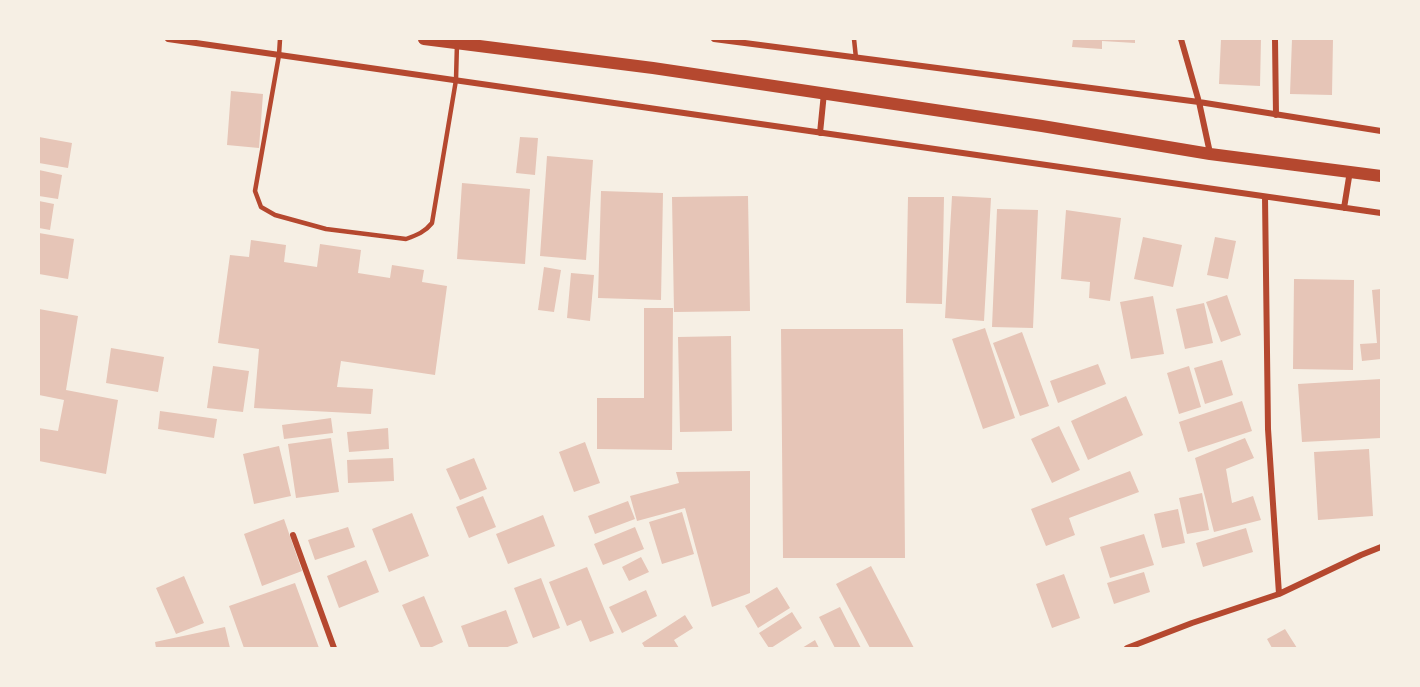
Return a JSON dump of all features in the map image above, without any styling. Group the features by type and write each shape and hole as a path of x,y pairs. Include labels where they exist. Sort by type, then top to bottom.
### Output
{"main road":[{"path":"424,39 653,68 1042,126 1210,154 1381,176"}],"street":[{"path":"168,39 1381,213"},
{"path":"714,39 1198,102 1381,131"},
{"path":"1181,39 1210,154"},
{"path":"1275,39 1276,115"},
{"path":"819,133 824,93"},
{"path":"1344,208 1350,171"},
{"path":"1265,197 1268,429 1279,594"},
{"path":"293,536 334,648"},
{"path":"1127,648 1279,594 1381,547"}],"lane":[{"path":"279,39 279,55 255,191 261,207 275,215 326,229 406,239 418,235 432,223 456,80 457,43"},
{"path":"854,39 856,58"}],"building":[{"path":"1073,39 1135,39 1135,43 1102,41 1102,49 1072,47"},
{"path":"1221,39 1261,39 1260,86 1219,84"},
{"path":"1292,39 1333,39 1332,95 1290,94"},
{"path":"231,91 263,94 259,148 227,145"},
{"path":"39,137 72,143 68,168 39,163"},
{"path":"520,137 538,138 535,175 516,173"},
{"path":"547,156 593,160 586,260 540,256"},
{"path":"39,170 62,175 58,199 39,196"},
{"path":"462,183 530,189 525,264 457,259"},
{"path":"601,191 663,193 661,300 598,298"},
{"path":"748,196 750,311 674,312 672,197"},
{"path":"952,196 991,198 984,321 945,318"},
{"path":"908,197 944,197 942,304 906,303"},
{"path":"39,201 54,204 50,230 39,228"},
{"path":"997,209 1038,210 1033,328 992,327"},
{"path":"1066,210 1121,218 1110,301 1089,298 1090,282 1061,279"},
{"path":"39,233 74,239 68,279 39,274"},
{"path":"1143,237 1182,245 1173,287 1134,279"},
{"path":"1215,237 1236,241 1228,279 1207,275"},
{"path":"251,240 286,245 284,262 317,267 320,244 361,250 358,273 390,278 392,265 424,270 422,282 447,286 435,375 341,361 337,387 373,389 371,414 254,408 259,349 218,343 230,255 249,257"},
{"path":"544,267 561,270 554,312 538,310"},
{"path":"571,273 594,275 590,321 567,318"},
{"path":"1294,279 1354,280 1353,370 1293,369"},
{"path":"1381,289 1381,359 1362,361 1360,344 1377,343 1372,290"},
{"path":"1227,295 1241,335 1221,342 1206,302"},
{"path":"1153,296 1164,354 1131,359 1120,302"},
{"path":"1204,303 1213,343 1185,349 1176,309"},
{"path":"644,308 673,308 672,450 597,449 597,398 644,398"},
{"path":"39,309 78,316 66,390 118,400 106,474 39,461 39,428 58,431 64,400 39,395"},
{"path":"985,328 1015,418 983,429 952,339"},
{"path":"781,329 903,329 905,558 783,558"},
{"path":"1022,332 1049,406 1020,416 993,343"},
{"path":"731,336 732,431 680,432 678,337"},
{"path":"111,348 164,357 158,392 106,383"},
{"path":"1222,360 1233,395 1205,404 1194,368"},
{"path":"1098,364 1106,384 1058,403 1050,381"},
{"path":"213,366 249,371 243,412 207,408"},
{"path":"1189,366 1201,407 1179,414 1167,373"},
{"path":"1381,379 1381,438 1302,442 1298,384"},
{"path":"1126,396 1143,435 1088,460 1071,421"},
{"path":"1242,401 1252,431 1188,452 1179,422"},
{"path":"160,411 217,419 214,438 158,429"},
{"path":"331,418 333,433 284,439 282,425"},
{"path":"1059,426 1080,470 1052,483 1031,439"},
{"path":"388,428 389,449 349,452 347,432"},
{"path":"331,438 339,492 296,498 288,444"},
{"path":"1245,438 1254,458 1226,469 1232,503 1253,496 1261,520 1214,532 1195,458"},
{"path":"585,442 600,483 574,492 559,452"},
{"path":"279,446 291,496 254,504 243,454"},
{"path":"1369,449 1373,516 1318,520 1314,452"},
{"path":"393,458 394,481 348,483 347,460"},
{"path":"474,458 487,489 460,500 446,469"},
{"path":"750,471 750,593 712,607 685,508 637,521 630,496 679,483 676,472"},
{"path":"1130,471 1139,492 1069,518 1075,535 1046,546 1031,509"},
{"path":"1202,493 1209,530 1187,534 1179,498"},
{"path":"483,496 496,527 469,538 456,507"},
{"path":"628,501 635,519 595,534 588,516"},
{"path":"1178,509 1185,543 1162,548 1154,514"},
{"path":"682,512 694,554 662,564 649,522"},
{"path":"412,513 429,556 389,572 372,529"},
{"path":"543,515 555,546 508,564 496,534"},
{"path":"284,519 302,571 262,586 244,534"},
{"path":"348,527 355,547 315,560 308,540"},
{"path":"635,527 644,549 603,565 594,544"},
{"path":"1246,528 1253,552 1203,567 1196,543"},
{"path":"1144,534 1154,565 1110,578 1100,547"},
{"path":"641,557 649,572 629,581 622,567"},
{"path":"366,560 379,592 339,608 327,576"},
{"path":"871,566 914,648 870,648 836,584"},
{"path":"587,567 614,633 590,642 581,620 567,626 549,582"},
{"path":"1144,572 1150,592 1114,604 1107,583"},
{"path":"1064,574 1080,618 1052,628 1036,584"},
{"path":"184,576 204,623 176,634 156,588"},
{"path":"541,578 560,628 533,638 514,588"},
{"path":"295,583 319,648 244,648 229,606"},
{"path":"777,587 790,608 758,628 745,606"},
{"path":"646,590 657,616 622,633 609,607"},
{"path":"424,596 443,642 430,648 421,648 402,605"},
{"path":"840,607 861,648 835,648 819,617"},
{"path":"506,610 518,643 505,648 469,648 461,626"},
{"path":"792,612 802,628 769,648 759,633"},
{"path":"685,615 693,628 674,640 679,648 645,648 642,643"},
{"path":"225,627 230,648 156,648 155,642"},
{"path":"1285,629 1297,648 1272,648 1267,639"},
{"path":"815,640 819,648 802,648"}]}
